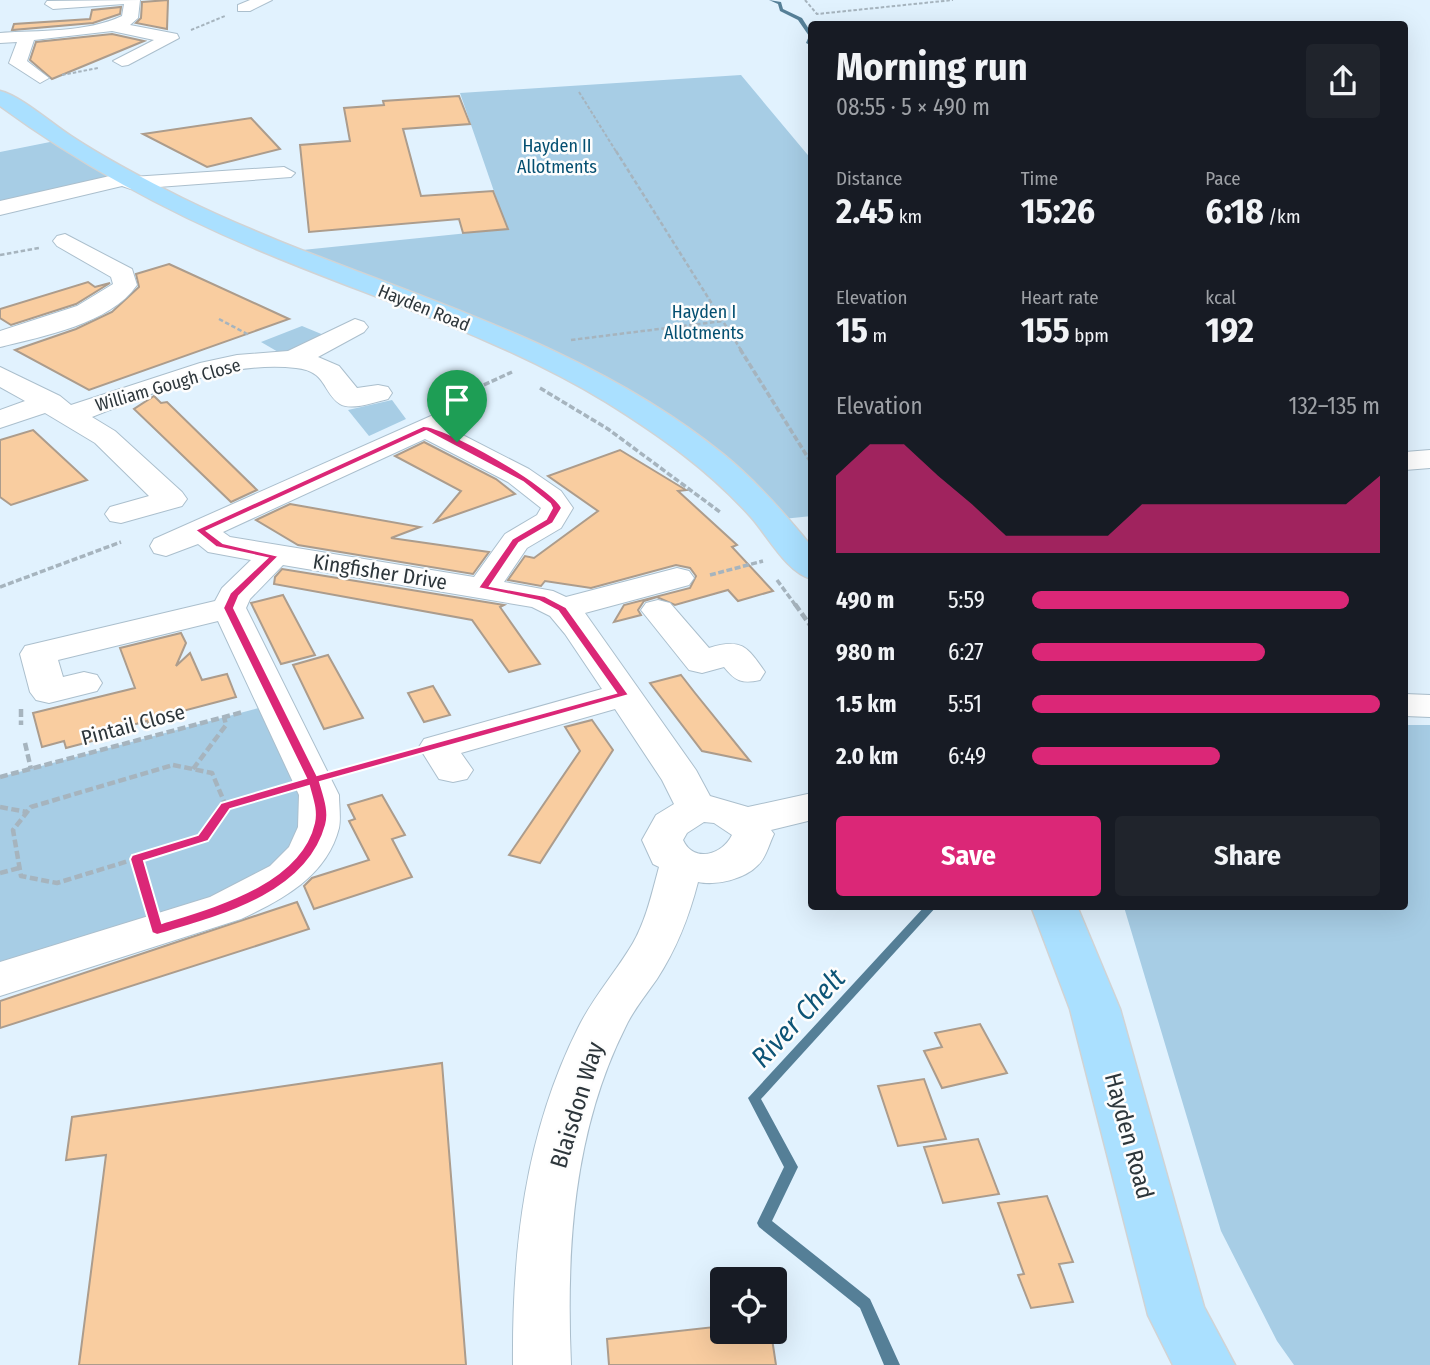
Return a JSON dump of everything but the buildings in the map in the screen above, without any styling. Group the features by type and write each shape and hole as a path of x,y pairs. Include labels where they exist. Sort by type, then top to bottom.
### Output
{"main road":[{"name":"Hayden Road","path":"0,97 60,140 127,181 284,252 459,321 521,363 640,411 711,461 773,520 808,564"},
{"name":"Hayden Road","path":"1056,910 1095,1009 1177,1315 1205,1365"}],"street":[{"path":"53,4 122,0"},
{"path":"0,38 112,26 130,18 132,0"},
{"path":"244,8 264,0"},
{"path":"112,26 171,38"},
{"path":"27,36 18,63 40,78"},
{"path":"122,61 171,38"},
{"path":"0,208 127,181 284,163 288,196"},
{"path":"0,339 101,305 125,285 123,274 53,241"},
{"path":"292,360 355,327"},
{"name":"William Gough Close","path":"0,419 60,408 222,366 257,360 292,360 327,369 350,398 378,393"},
{"path":"0,375 60,408 105,438 171,499 121,514"},
{"path":"166,546 433,425 526,480 557,508 550,521 516,541 483,588"},
{"path":"1408,461 1430,459"},
{"name":"Kingfisher Drive","path":"200,530 219,545 541,598 562,609"},
{"path":"0,979 157,930 251,897 292,869 316,839 321,810 313,780 229,608 234,595 274,556"},
{"path":"677,578 648,599 562,609 682,779 696,809"},
{"path":"648,599 702,662 731,653 747,672"},
{"path":"84,683 49,692 38,654 229,608"},
{"path":"445,758 623,695"},
{"path":"1408,705 1430,706"},
{"path":"744,821 785,815 808,807"},
{"path":"696,809 723,810 744,821 753,834 750,849 740,860 706,870 681,864 667,854 662,840 664,828 673,818 696,809"},
{"name":"Blaisdon Way","path":"542,1365 543,1257 550,1197 563,1136 580,1079 602,1027 661,932 681,864"}],"path":[{"path":"805,0 817,13 836,14 953,0"},
{"path":"171,38 244,8"},
{"path":"579,92 808,458"},
{"path":"0,255 53,241"},
{"path":"503,366 521,363 581,337 723,321"},
{"path":"537,386 608,429 730,520"},
{"path":"755,550 808,623"},
{"path":"677,578 682,583 763,561"},
{"name":"Pintail Close","path":"0,777 274,704"},
{"path":"193,769 226,724 224,717"},
{"path":"25,743 31,769"},
{"path":"226,806 212,772 173,765 31,807 13,830 21,876 57,883 203,838 226,806 313,780 445,758"},
{"path":"0,807 27,812"},
{"path":"136,859 157,930"},
{"path":"0,873 19,868"}],"green space":[{"name":"Hayden I Allotments","path":"741,75 808,155 808,516 773,520 582,380 283,252 507,229 460,93"},
{"path":"60,140 123,179 0,208 0,152"},
{"path":"302,326 331,338 292,360 261,342"},
{"path":"392,400 406,419 369,436 348,410"},
{"path":"274,704 313,780 292,869 0,979 0,777"},
{"path":"1408,725 1430,725 1430,1365 1294,1365 1277,1341 1221,1231 1125,910 1408,910"}],"waterway":[{"name":"River Chelt","path":"771,0 780,3 781,10 800,19 808,31"},
{"name":"River Chelt","path":"892,1365 865,1304 764,1223 791,1167 754,1098 928,910"}],"route":[{"path":"457,442 426,428 200,530 219,545 274,556 234,595 230,601 230,614 313,780 321,810 320,824 316,839 306,853 274,884 226,908 157,930 136,859 203,838 226,806 313,780 623,695 578,627 562,609 541,598 483,588 520,536 550,521 557,508 526,480 457,442"}],"park label":[{"name":"Hayden II Allotments","path":"557,156"}]}
